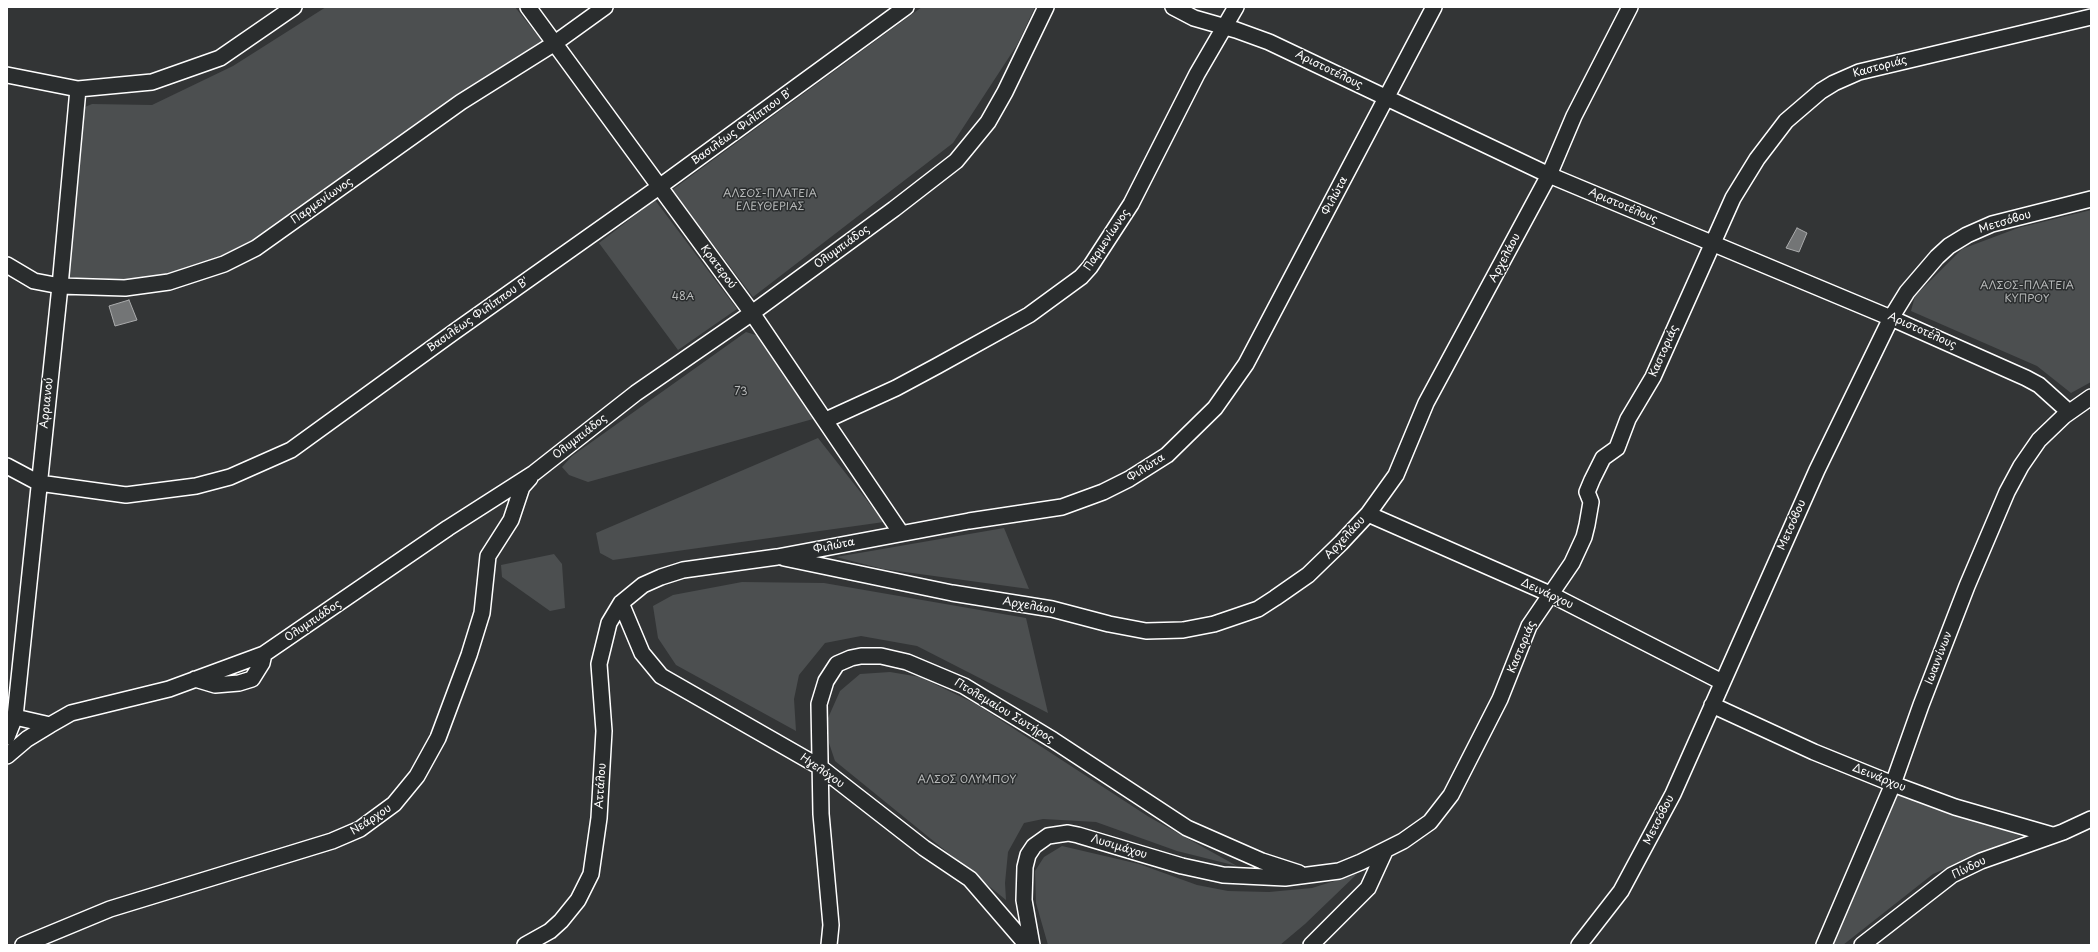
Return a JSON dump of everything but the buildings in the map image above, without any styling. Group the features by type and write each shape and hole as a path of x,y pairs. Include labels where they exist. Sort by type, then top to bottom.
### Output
{"street":[{"path":"7,75 78,89 152,82 220,58 294,7"},
{"name":"Κρατερού","path":"528,7 752,312 901,533"},
{"name":"Παρμενίωνος","path":"7,265 34,281 60,286 125,288 155,285 199,274 241,257 461,102 555,43 605,7"},
{"name":"Βασιλέως Φιλίππου Β'","path":"7,466 39,483 126,495 196,486 230,476 291,450 454,332 659,187 906,7"},
{"name":"Ολυμπιάδος","path":"7,756 27,739 71,714 169,689 264,654 448,528 534,473 636,393 752,312 894,209 956,161 988,122 1005,92 1046,7"},
{"name":"Αριστοτέλους","path":"1173,7 1194,18 1259,38 1549,175 1891,318 2026,378 2039,385 2069,412"},
{"name":"Παρμενίωνος","path":"826,420 896,388 1029,315 1081,277 1090,267 1132,204 1197,74 1236,7"},
{"name":"Φιλώτα","path":"620,603 642,585 671,573 777,557 901,533 1062,507 1080,502 1129,479 1177,446 1216,408 1246,364 1434,7"},
{"name":"Αρχελάου","path":"777,557 952,594 1052,609 1130,628 1166,632 1214,624 1258,609 1291,587 1323,562 1368,514 1396,475 1426,403 1549,175 1574,116 1630,7"},
{"name":"Καστοριάς","path":"1308,876 1339,871 1385,851 1423,828 1436,816 1448,800 1500,699 1529,626 1572,563 1584,537 1591,502 1587,492 1597,468 1603,458 1617,448 1628,419 1653,377 1712,243 1744,179 1775,135 1795,112 1834,83 1848,76 1875,67 2091,17"},
{"name":"Αρριανού","path":"7,737 15,716 60,286 78,89"},
{"name":"Μετσόβου","path":"1579,945 1609,908 1628,878 1673,794 1817,470 1891,318 1907,292 1927,266 1949,246 1967,235 1992,224 2091,199"},
{"name":"Ιωαννίνων","path":"1824,945 1893,784 1921,705 2006,492 2021,466 2039,440 2069,412 2091,397"},
{"name":"Νεάρχου","path":"23,945 110,909 332,841 360,829 394,804 417,776 438,738 469,655 482,613 488,556 511,520 522,487 534,473"},
{"name":"Δεινάρχου","path":"1368,514 1550,594 1722,682"},
{"name":"Ηγελόχου","path":"620,603 642,653 661,676 820,767 924,848 970,879 1027,945"},
{"name":"Αττάλου","path":"525,945 550,931 560,921 578,900 590,874 599,818 604,731 599,664 606,631 620,603"},
{"name":"Πτολεμαίου Σωτήρος","path":"829,945 831,925 821,814 819,704 823,687 832,671 837,664 851,658 872,655 894,658 921,666 947,678 991,700 1187,828 1262,861 1308,876"},
{"name":"Δεινάρχου","path":"1712,705 1814,752 1893,784 1955,807 2052,835"},
{"path":"15,716 50,725"},
{"name":"Πίνδου","path":"1862,945 1952,875 1981,861 2091,819"},
{"name":"Λυσιμάχου","path":"1032,945 1024,900 1025,867 1028,855 1034,846 1048,836 1058,834 1078,835 1182,866 1223,875 1269,879 1308,876"},
{"path":"1311,945 1368,888 1385,851"}],"green space":[{"path":"326,7 515,7 542,41 250,243 208,262 153,280 110,282 68,279 85,107 92,104 152,105 233,66"},
{"name":"ΑΛΣΟΣ-ΠΛΑΤΕΙΑ ΕΛΕΥΘΕΡΙΑΣ","path":"922,7 1035,7 1017,45 953,143 753,297 672,190"},
{"name":"48Α","path":"655,200 737,309 678,350 599,243"},
{"name":"ΑΛΣΟΣ-ΠΛΑΤΕΙΑ ΚΥΠΡΟΥ","path":"2091,210 2091,382 2071,393 2037,366 1911,311 1915,296 1962,249 2018,228"},
{"name":"73","path":"746,332 759,336 813,419 588,482 569,475 562,467 572,456"},
{"path":"818,438 884,522 613,560 600,553 596,533"},
{"path":"1004,528 1029,589 883,569 836,557"},
{"path":"554,554 562,564 565,608 550,611 502,577 501,565"},
{"path":"742,582 824,583 1026,618 1048,713 917,646 861,636 825,643 799,675 794,699 796,731 676,665 658,638 653,606 673,595"},
{"name":"ΑΛΣΟΣ ΟΛΥΜΠΟΥ","path":"890,672 920,677 976,704 1149,817 1237,866 1177,851 1096,822 1043,819 1024,823 1008,852 1005,883 1006,900 835,761 829,743 828,718 840,691 860,674"},
{"path":"1897,794 2021,836 1933,874 1843,945 1833,945"},
{"path":"1062,846 1139,864 1197,885 1228,891 1269,892 1312,888 1357,874 1305,924 1280,945 1048,945 1036,903 1035,871 1044,857"}],"shaded area":[{"path":"1797,228 1807,233 1799,252 1786,248"},
{"path":"129,300 137,320 115,326 109,306"}]}
